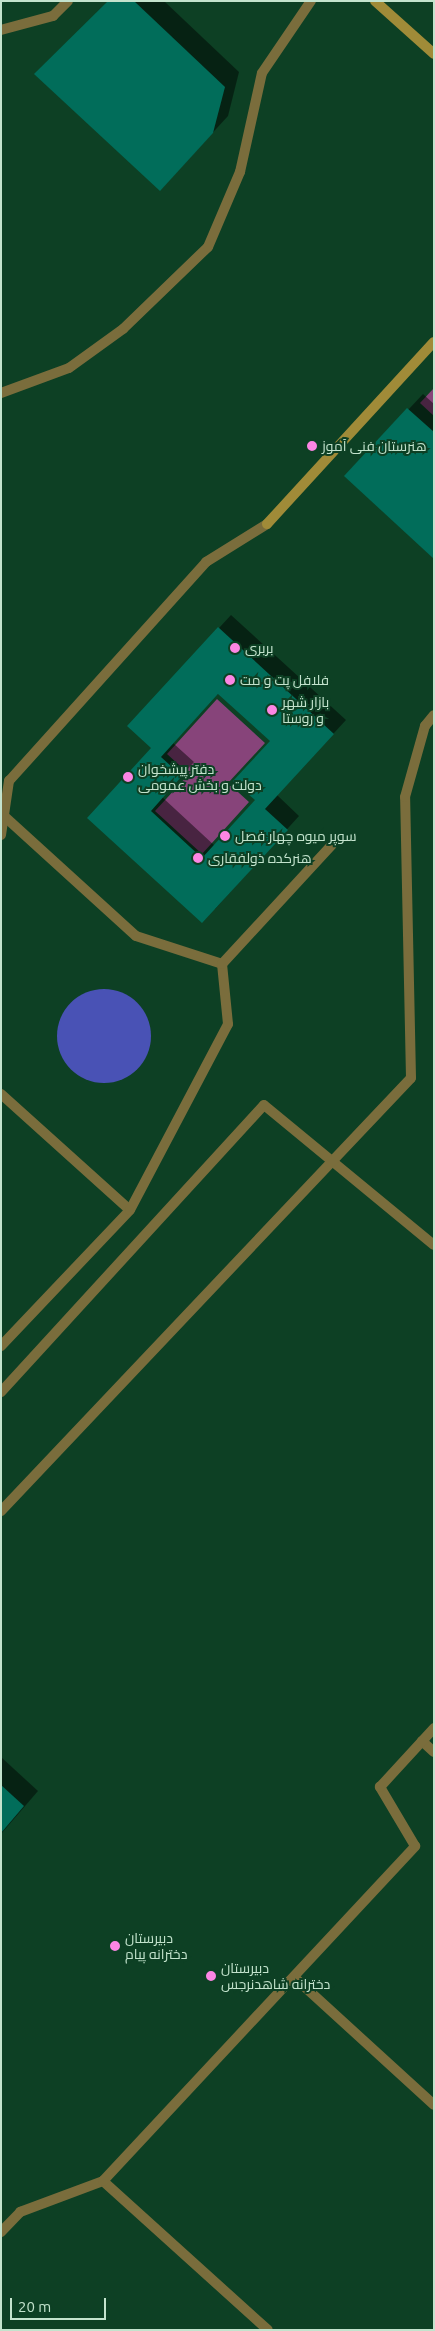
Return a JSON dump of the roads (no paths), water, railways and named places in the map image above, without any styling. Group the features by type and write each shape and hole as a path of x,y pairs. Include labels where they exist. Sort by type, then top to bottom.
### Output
{"street":[{"path":"1,30 53,16 68,1"},
{"path":"1,392 69,368 123,329 208,247 240,172 262,72 311,1"},
{"path":"375,1 434,54"},
{"path":"1,835 9,781 206,562 267,524 434,342"},
{"path":"1,1511 411,1078 405,798 425,726 434,715"},
{"path":"4,816 136,936 222,964"},
{"path":"1,1346 130,1210 228,1024 222,964 332,845"},
{"path":"1,1094 130,1210"},
{"path":"1,1392 264,1105 434,1245"},
{"path":"1,2232 20,2212 103,2180 294,1978 415,1846 380,1787 434,1728"},
{"path":"422,1741 434,1752"},
{"path":"294,1978 434,2105"},
{"path":"103,2180 268,2330"}],"place":[{"name":"هنرستان فنی آموز","path":"312,446"},
{"name":"بربری","path":"235,648"},
{"name":"فلافل پت و مت","path":"230,680"},
{"name":"بازار شهر و روستا","path":"272,710"},
{"name":"دفتر پیشخوان دولت و بخش عمومی","path":"128,777"},
{"name":"سوپر میوه چهار فصل","path":"225,836"},
{"name":"هنرکده ذولفقاری","path":"198,858"},
{"name":"دبیرستان دخترانه پیام","path":"115,1946"},
{"name":"دبیرستان دخترانه شاهدنرجس","path":"211,1976"}]}
